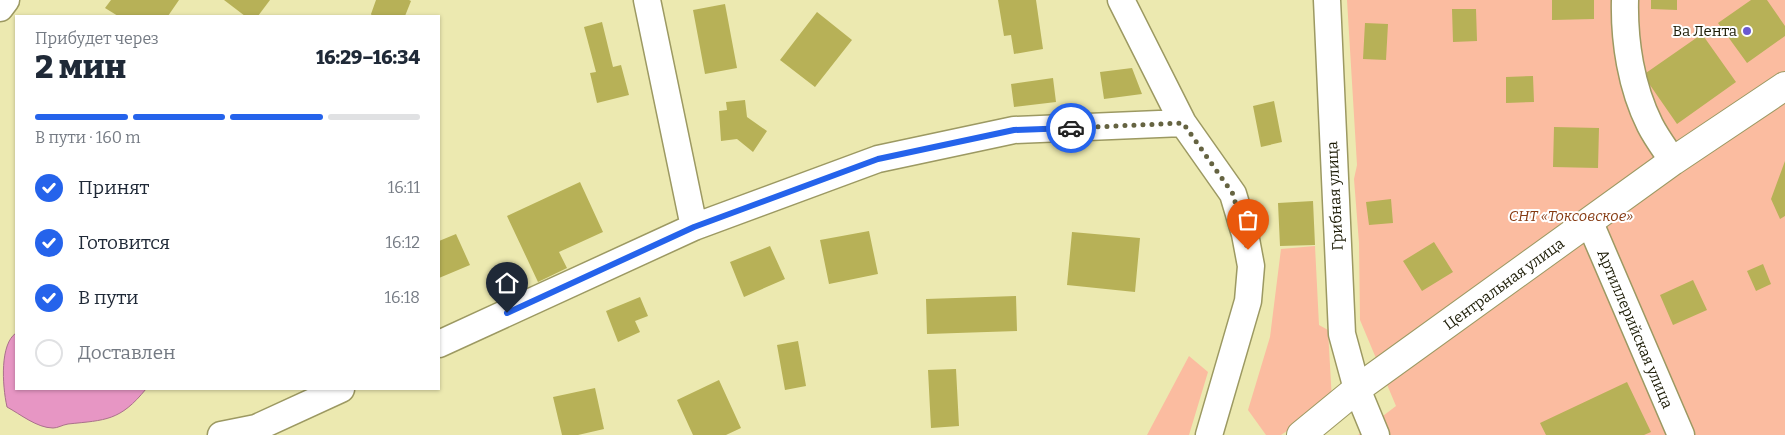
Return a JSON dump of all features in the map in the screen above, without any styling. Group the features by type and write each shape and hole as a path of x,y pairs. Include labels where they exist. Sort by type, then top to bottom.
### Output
{"street":[{"path":"0,8 6,0"},
{"path":"647,0 694,227"},
{"path":"1121,0 1183,123 1233,194 1246,234 1251,266 1248,300 1209,435"},
{"name":"Грибная улица","path":"1327,0 1342,334 1357,389 1376,435"},
{"path":"1625,0 1624,16 1632,76 1650,125 1673,160"},
{"name":"Центральная улица","path":"1301,435 1357,389 1590,223 1673,160 1785,86"},
{"path":"440,344 694,227 878,159 1014,130 1183,123"},
{"name":"Артиллерийская улица","path":"1590,223 1681,435"},
{"path":"221,435 256,428 339,390"}],"green space":[{"name":"СНТ «Токсовское»","path":"1347,0 1785,0 1785,435 1358,435 1396,406 1360,320 1359,243 1354,179 1357,165"},
{"path":"1315,246 1319,325 1328,330 1332,401 1281,435 1266,435 1248,410 1270,337 1281,249"},
{"path":"1189,356 1208,372 1189,435 1147,435"}],"shaded area":[{"path":"15,334 15,390 145,390 137,400 112,417 55,428 41,426 7,407 3,376 5,355 11,338"}],"building":[{"path":"111,0 179,0 169,15 116,15 105,8"},
{"path":"224,0 270,0 259,15 244,15"},
{"path":"376,0 411,1 405,15 371,14"},
{"path":"998,0 1036,0 1043,49 1014,54 1011,35 1004,36"},
{"path":"1552,0 1594,0 1594,19 1552,20"},
{"path":"1651,0 1677,0 1677,10 1651,9"},
{"path":"1751,0 1767,0 1785,26 1785,36 1747,63 1718,23"},
{"path":"725,4 737,68 705,74 693,10"},
{"path":"1452,9 1476,9 1477,41 1453,42"},
{"path":"817,12 852,40 815,87 780,60"},
{"path":"602,22 613,67 621,65 629,95 597,103 590,73 596,72 584,27"},
{"path":"1365,23 1388,24 1386,60 1363,59"},
{"path":"1702,34 1736,82 1677,124 1643,75"},
{"path":"1132,68 1142,94 1104,99 1100,72"},
{"path":"1533,76 1534,102 1506,103 1506,77"},
{"path":"1053,78 1056,102 1014,107 1011,84"},
{"path":"745,100 747,117 767,131 753,152 737,139 721,141 719,111 727,110 726,102"},
{"path":"1274,101 1282,142 1261,147 1253,106"},
{"path":"1554,127 1599,128 1598,168 1553,167"},
{"path":"1785,161 1785,216 1780,219 1771,199"},
{"path":"580,182 603,232 559,252 567,268 538,282 507,216"},
{"path":"1391,199 1393,223 1369,225 1366,202"},
{"path":"1313,201 1315,245 1280,246 1278,203"},
{"path":"869,231 878,274 829,284 820,240"},
{"path":"1072,232 1140,238 1135,292 1067,285"},
{"path":"456,234 470,265 440,278 440,241"},
{"path":"1434,242 1453,272 1422,291 1403,261"},
{"path":"770,246 785,279 744,297 730,262"},
{"path":"1763,264 1771,284 1756,291 1747,271"},
{"path":"1693,280 1707,310 1673,325 1660,295"},
{"path":"1016,296 1017,331 927,334 926,299"},
{"path":"640,297 648,316 635,321 640,332 618,342 606,311"},
{"path":"798,341 806,386 785,390 777,345"},
{"path":"956,369 959,426 931,428 928,370"},
{"path":"719,380 741,428 726,435 693,435 677,400"},
{"path":"1627,382 1651,432 1644,435 1546,435 1540,423"},
{"path":"595,388 604,429 578,435 562,435 553,397"}],"way so far":[{"path":"1071,128 1183,123 1233,194 1246,234 1248,250"}],"place":[{"name":"Ва Лента","path":"1747,31"}],"route":[{"path":"507,313 694,227 878,159 1014,130 1071,128"}]}
